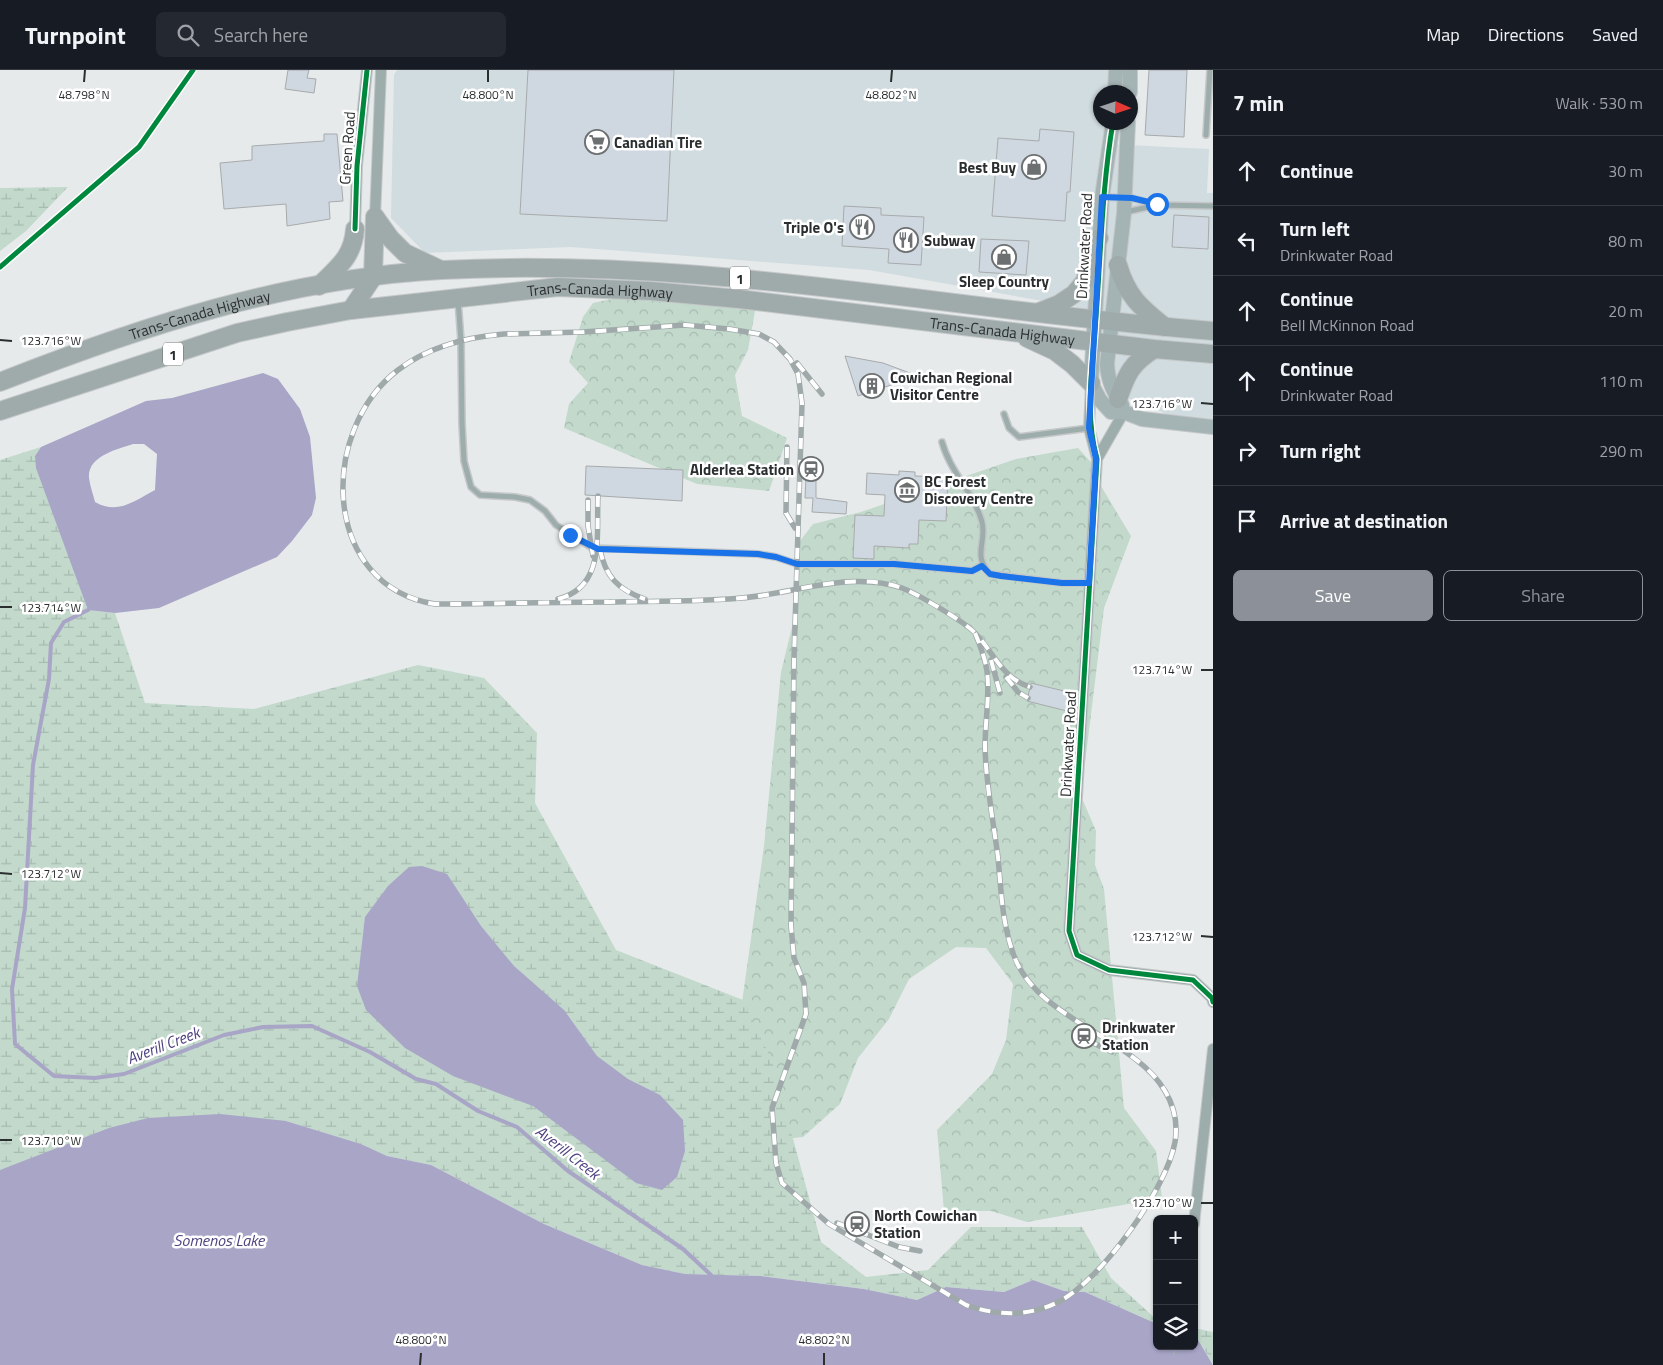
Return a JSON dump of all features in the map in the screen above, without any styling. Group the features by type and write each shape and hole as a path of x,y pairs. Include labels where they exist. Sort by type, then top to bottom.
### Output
{"highway":[{"path":"375,217 390,238 405,253 442,270"},
{"path":"350,310 373,277 375,217"},
{"path":"319,286 344,261 354,244 355,229"},
{"path":"1036,313 1059,304 1074,294 1085,281 1091,253 1099,238"},
{"path":"1118,265 1124,284 1139,306 1166,327"},
{"name":"Trans-Canada Highway","path":"0,382 164,323 256,297 373,277 442,270 593,268 725,277 872,291 1036,313 1213,331"},
{"name":"Trans-Canada Highway","path":"0,410 237,333 350,310 558,287 651,290 739,299 1154,349 1213,354"},
{"path":"1018,333 1055,351 1092,383"},
{"path":"1121,406 1129,370 1137,360 1154,349"}],"street":[{"name":"Green Road","path":"355,229 357,166 367,70"},
{"name":"Green Road","path":"375,217 382,70"},
{"path":"1115,85 1116,70"},
{"path":"1130,70 1130,85"},
{"name":"Drinkwater Road","path":"1102,342 1104,320 1099,238 1102,197 1112,130"},
{"name":"Drinkwater Road","path":"1104,320 1118,265 1124,213 1128,130"},
{"path":"1102,342 1092,383 1100,400 1110,412 1121,406"},
{"path":"1102,342 1108,378 1121,406 1142,420 1213,427"},
{"name":"Drinkwater Road","path":"1092,383 1089,428 1096,459 1069,931 1077,955 1109,970 1194,980 1212,998 1213,1002"},
{"name":"Drinkwater Road","path":"1096,459 1121,406"},
{"path":"1195,1215 1213,1049"}],"lane":[{"path":"1206,135 1210,70"},
{"path":"1102,197 1124,197 1157,204 1213,206"},
{"path":"1124,213 1157,204"},
{"path":"458,298 464,461 471,487 480,495 530,500 545,511 556,525 592,548 598,549 758,554 776,557 797,564 894,564 972,571 982,566"},
{"path":"1004,414 1009,428 1019,437 1089,428"},
{"path":"942,442 952,470 978,510 983,526 982,566 990,574 1062,583 1089,583"}],"path":[{"path":"1174,1355 1175,1350"}],"shaded area":[{"path":"397,70 1113,70 1112,85 1093,85 1093,130 1109,130 1108,144 1209,149 1207,193 1213,193 1213,420 1167,414 1120,395 1108,358 1099,311 869,270 571,247 425,253 391,218 394,75"}],"green space":[{"path":"68,187 26,231 0,251 0,188"},
{"path":"621,297 750,300 755,311 748,350 735,375 742,416 787,438 769,491 697,484 564,428 569,404 588,383 569,362 583,317 593,303"},
{"path":"41,447 35,456 88,610 115,613 145,703 254,709 418,665 484,678 537,733 535,803 616,950 743,1000 772,1061 821,1242 866,1277 928,1270 971,1227 1082,1227 1111,1278 1153,1316 1153,1322 1085,1292 1064,1291 1033,1280 1004,1292 946,1287 917,1300 864,1289 761,1276 685,1274 642,1265 544,1224 431,1165 387,1156 361,1144 286,1121 0,1170 0,460"},
{"path":"1078,448 1099,471 1098,481 1131,536 1104,608 1081,796 1096,831 1095,865 1104,889 1124,1108 1156,1151 1162,1198 1027,1222 991,1211 944,1211 937,1130 992,1074 1006,1040 1013,984 986,948 956,947 909,979 889,1019 858,1058 840,1104 803,1137 756,1142 737,1038 764,846 781,672 795,615 797,545 813,524 861,512 1016,459"},
{"path":"1198,1329 1213,1332 1213,1364 1198,1340"}],"water":[{"path":"263,373 278,379 300,409 310,437 316,498 312,515 277,557 159,608 115,613 88,610 36,468 35,456 41,447 146,401 172,398","holes":["133,444 144,444 157,454 155,490 119,507 103,506 95,502 89,478 93,464 112,451"]},
{"path":"422,866 447,874 481,926 514,966 564,1010 597,1056 628,1079 660,1095 683,1120 685,1151 677,1177 662,1190 636,1183 533,1106 453,1076 405,1048 366,1010 357,986 365,917 388,886 409,867"},
{"name":"Somenos Lake","path":"220,1114 286,1121 361,1144 387,1156 431,1165 544,1224 642,1265 685,1274 761,1276 864,1289 917,1300 946,1287 1004,1292 1033,1280 1064,1291 1085,1292 1153,1322 1153,1350 1198,1350 1198,1340 1213,1365 0,1365 0,1170 109,1128 148,1118"}],"building":[{"path":"288,70 309,70 307,78 316,79 314,93 285,89"},
{"name":"Canadian Tire","path":"528,70 674,70 667,221 520,214"},
{"path":"1149,70 1187,70 1184,137 1145,135"},
{"name":"Best Buy","path":"1040,129 1074,132 1070,192 1067,192 1065,221 992,216 998,138 1039,141"},
{"path":"324,134 337,134 343,201 329,202 330,219 287,226 286,204 224,209 220,163 252,160 252,146 324,141"},
{"path":"844,206 881,208 881,215 924,217 921,265 888,263 889,249 842,246"},
{"path":"1174,215 1209,217 1208,249 1172,247"},
{"name":"Sleep Country","path":"981,239 1029,241 1026,275 979,272"},
{"name":"Cowichan Regional Visitor Centre","path":"845,356 883,363 918,376 858,396"},
{"path":"807,457 817,458 817,463 820,463 820,477 816,477 816,498 847,502 846,514 812,512 813,498 805,498"},
{"path":"586,466 683,470 682,501 585,495"},
{"path":"899,471 915,472 915,476 948,477 946,521 919,520 918,544 909,544 909,548 874,546 874,559 853,558 855,515 884,516 885,495 866,494 867,473 899,475"},
{"path":"1031,683 1072,693 1067,711 1027,701"}],"waterway":[{"name":"Averill Creek","path":"88,610 64,622 51,643 49,679 33,765 25,908 12,989 15,1044 54,1076 95,1078 124,1074 224,1035 263,1027 312,1026 370,1052 416,1079 436,1084 478,1111 517,1127 568,1171 683,1249 711,1275"}],"railway":[{"path":"975,633 984,656 987,671 985,747 987,775 1004,918 1013,953 1025,976 1042,995 1062,1012 1109,1041 1150,1072 1168,1097 1173,1109 1176,1129 1175,1142 1160,1183 1146,1207 1113,1253 1077,1290 1060,1301 1037,1310 1013,1313 1001,1313 966,1305 829,1224 782,1183 776,1163 772,1108 806,1014 804,983 794,958 791,926 794,658 802,403 798,374 790,359 774,342 759,334 685,325 583,332 504,334 476,338 435,349 398,370 372,397 354,430 344,466 344,503 352,538 370,568 397,591 435,604 675,601 761,596 781,592 801,588 842,582 882,583 909,591 940,608 970,628 975,633 982,641 999,664 1012,678 1030,687"},
{"path":"797,363 822,394"},
{"path":"787,447 786,513 795,528"},
{"path":"558,599 573,593 584,583 591,571 597,542 598,496"},
{"path":"588,500 588,526 593,556"},
{"path":"600,549 605,567 614,581 627,591 645,599"},
{"path":"991,660 1000,693"},
{"path":"1006,677 1018,692 1028,698"},
{"path":"1087,1040 1112,1052"},
{"path":"837,1223 899,1247 920,1251"}],"cycle path":[{"path":"0,267 139,147 193,70"},
{"path":"355,229 357,166 367,70"},
{"path":"1112,130 1104,195 1090,388 1091,424 1097,459 1069,931 1077,955 1109,970 1193,980 1212,998 1213,1002"}],"place":[{"name":"Canadian Tire","path":"597,142"},
{"name":"Best Buy","path":"1034,167"},
{"name":"Triple O's","path":"862,227"},
{"name":"Subway","path":"906,240"},
{"name":"Sleep Country","path":"1004,257"},
{"name":"Cowichan Regional Visitor Centre","path":"872,386"},
{"name":"Alderlea Station","path":"811,469"},
{"name":"BC Forest Discovery Centre","path":"907,490"},
{"name":"Drinkwater Station","path":"1084,1036"},
{"name":"North Cowichan Station","path":"857,1224"}],"route":[{"path":"570,535 592,548 598,549 758,554 776,557 797,564 894,564 972,571 982,566 990,574 1001,576 1062,583 1089,583 1096,459 1089,428 1100,261 1099,238 1102,197 1132,198 1157,204"}]}
